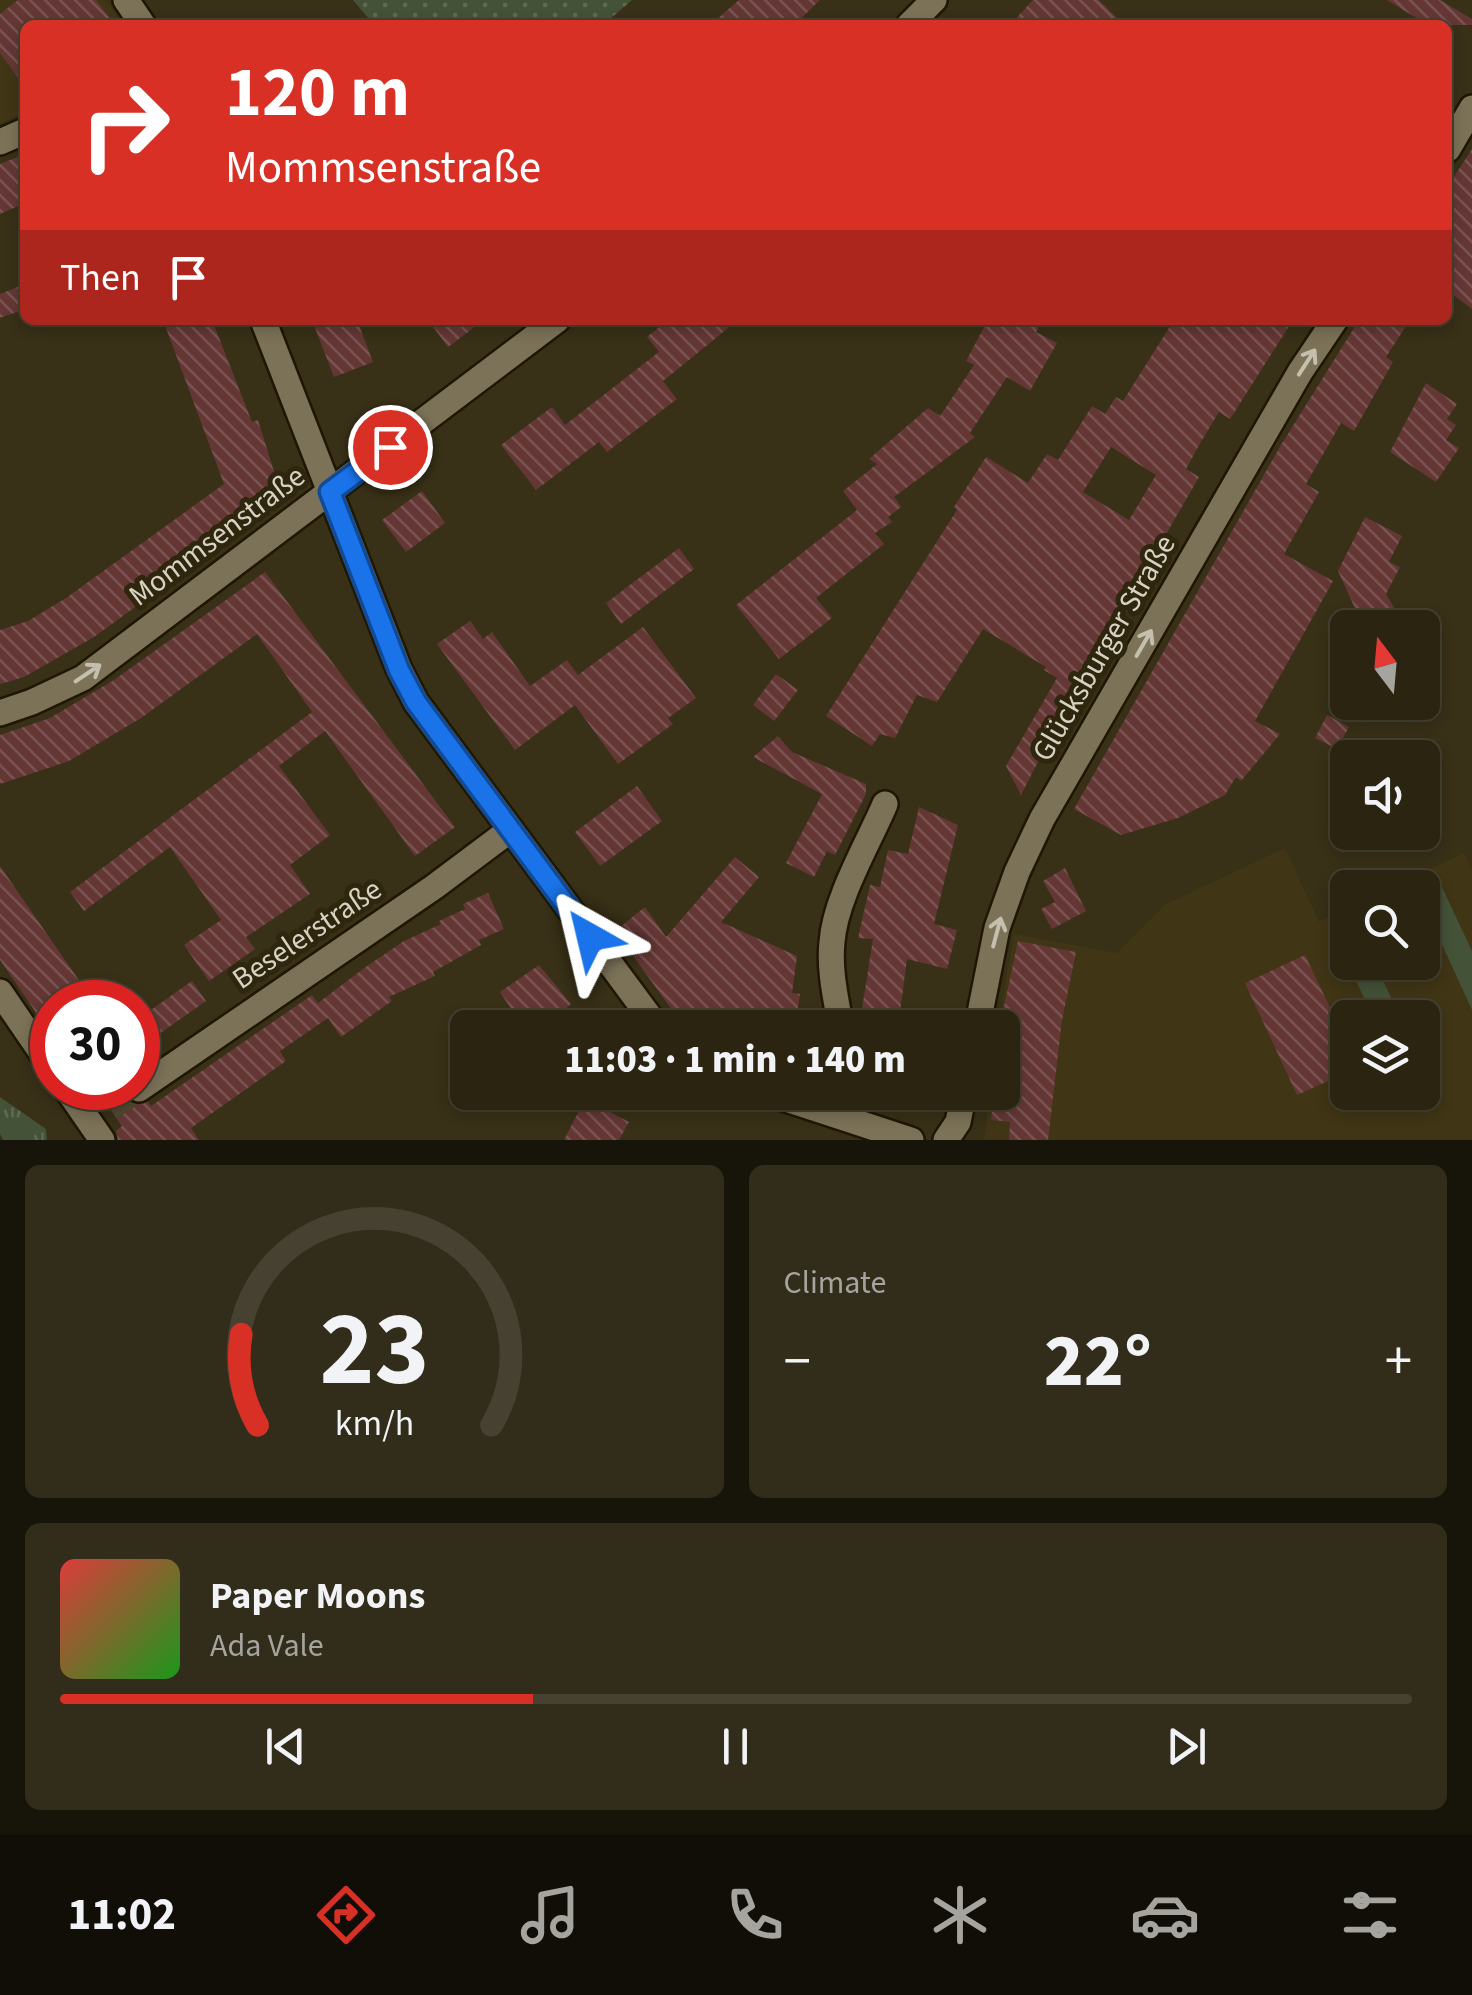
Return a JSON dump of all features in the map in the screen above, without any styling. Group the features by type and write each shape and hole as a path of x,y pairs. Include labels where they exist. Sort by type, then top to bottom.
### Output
{"street":[{"path":"914,20 934,0"},
{"path":"1452,142 1472,108"},
{"path":"265,325 399,670 416,702 645,1010"},
{"name":"Mommsenstraße","path":"0,713 83,678 551,325"},
{"name":"Glücksburger Straße","path":"981,1010 997,928 1042,819 1331,325"},
{"path":"837,1010 831,965 832,938 840,906 885,804"},
{"name":"Beselerstraße","path":"160,1075 434,887 510,830"},
{"path":"0,992 30,1036"},
{"path":"855,1110 911,1140"},
{"path":"946,1140 958,1122 960,1110"}],"shaded area":[{"path":"0,0 105,0 121,20 20,20 20,114 0,124"},
{"path":"1285,848 1319,922 1330,916 1330,980 1440,980 1440,870 1428,870 1464,853 1472,870 1472,1140 984,1140 988,1110 1020,1110 1020,1010 1001,1010 1014,934 1117,953 1166,904"}],"green space":[{"path":"353,0 632,0 609,20 370,20"},
{"path":"1440,885 1472,951 1472,1010 1440,940"},
{"path":"1356,980 1383,980 1392,1000 1365,1000"},
{"path":"0,1097 46,1129 47,1140 3,1140"}],"building":[{"path":"18,0 96,0 111,20 20,20 20,80 0,53 0,14"},
{"path":"739,0 820,0 799,20 716,20"},
{"path":"1033,0 1099,0 1119,20 1015,20"},
{"path":"1387,0 1440,0 1472,19 1472,25 1452,25 1452,20 1420,20"},
{"path":"1472,149 1472,309 1452,294 1452,180"},
{"path":"20,156 20,205 0,214 0,164"},
{"path":"20,286 20,311 0,318 0,294"},
{"path":"165,325 214,325 252,422 258,420 281,494 275,505 94,637 24,677 0,684 0,630 28,621 66,598 224,484"},
{"path":"314,325 359,325 373,362 334,377"},
{"path":"432,325 477,325 448,347"},
{"path":"662,325 732,325 663,381 677,399 607,452 599,442 536,490 501,445 552,407 565,425 659,352 647,337"},
{"path":"985,325 1040,325 1036,332 1057,343 1030,391 1007,377 970,433 975,437 894,497 901,507 888,517 892,522 875,533 884,544 816,598 832,618 779,659 736,605 857,510 843,491 877,464 869,459 928,408 940,416 974,365 966,361"},
{"path":"1171,325 1290,325 1230,419 1219,412 1202,440 1186,469 1199,477 1062,715 1021,795 1006,766 1057,678 1044,670 1046,667 983,629 937,702 917,695 895,738 880,734 872,746 826,716 957,510 954,507 986,457 1028,483 1047,454 1058,460 1092,406 1105,414 1116,397 1123,401","holes":["1111,447 1156,475 1129,520 1083,492"]},
{"path":"1356,325 1407,325 1386,357 1393,362 1354,431 1341,423 1306,484 1319,492 1284,554 1333,581 1255,721 1280,734 1241,781 1236,777 1225,795 1178,818 1121,835 1074,809 1281,445"},
{"path":"1426,383 1457,404 1447,419 1456,425 1446,440 1459,448 1436,482 1390,452"},
{"path":"422,491 445,523 406,552 382,520"},
{"path":"1365,517 1402,536 1389,562 1400,567 1386,594 1395,610 1356,610 1338,571"},
{"path":"679,548 694,569 621,624 606,603"},
{"path":"265,572 455,827 415,856 325,731 279,766 330,835 290,865 310,894 246,937 255,949 209,981 184,945 221,920 170,847 84,911 70,892 312,712 257,634 141,718 69,761 0,784 0,735 50,718 114,680"},
{"path":"470,621 483,639 492,632 530,686 567,660 578,675 643,627 696,698 668,718 673,724 618,764 575,705 515,750 437,644"},
{"path":"776,674 798,690 774,721 753,705"},
{"path":"1327,715 1349,727 1342,740 1330,740 1330,746 1315,738"},
{"path":"778,736 792,752 866,784 866,794 835,855 827,851 814,877 786,863 822,794 753,757"},
{"path":"637,786 662,821 600,866 575,832"},
{"path":"919,807 958,825 934,924 957,930 947,969 907,959 900,1010 862,1010 873,939 858,938 870,885 880,887 888,850 908,854"},
{"path":"735,857 759,877 721,922 797,956 792,993 800,994 798,1010 672,1010 615,931 645,907 666,937"},
{"path":"0,866 79,980 30,980 30,1004 0,960"},
{"path":"1065,868 1086,911 1052,929 1041,909 1055,902 1043,881"},
{"path":"488,893 504,929 479,940 481,945 433,972 435,976 389,997 392,1001 341,1037 328,1018 280,1051 286,1061 191,1128 199,1140 118,1140 116,1131 122,1126 111,1110 160,1110 160,1100 312,995 323,1010 318,1003 404,941 465,909 463,904"},
{"path":"1018,941 1076,952 1062,1020 1048,1140 1009,1140 1010,1122 991,1120 992,1110 1020,1110 1020,1010 1003,1010"},
{"path":"1305,955 1330,1008 1330,1080 1297,1095 1245,983"},
{"path":"539,965 571,1004 569,1010 512,1010 500,992"},
{"path":"192,981 206,1001 160,1033 160,1004"},
{"path":"579,1110 606,1110 629,1122 619,1140 564,1140"}],"route":[{"path":"390,447 330,492 399,670 416,702 590,937"}]}
